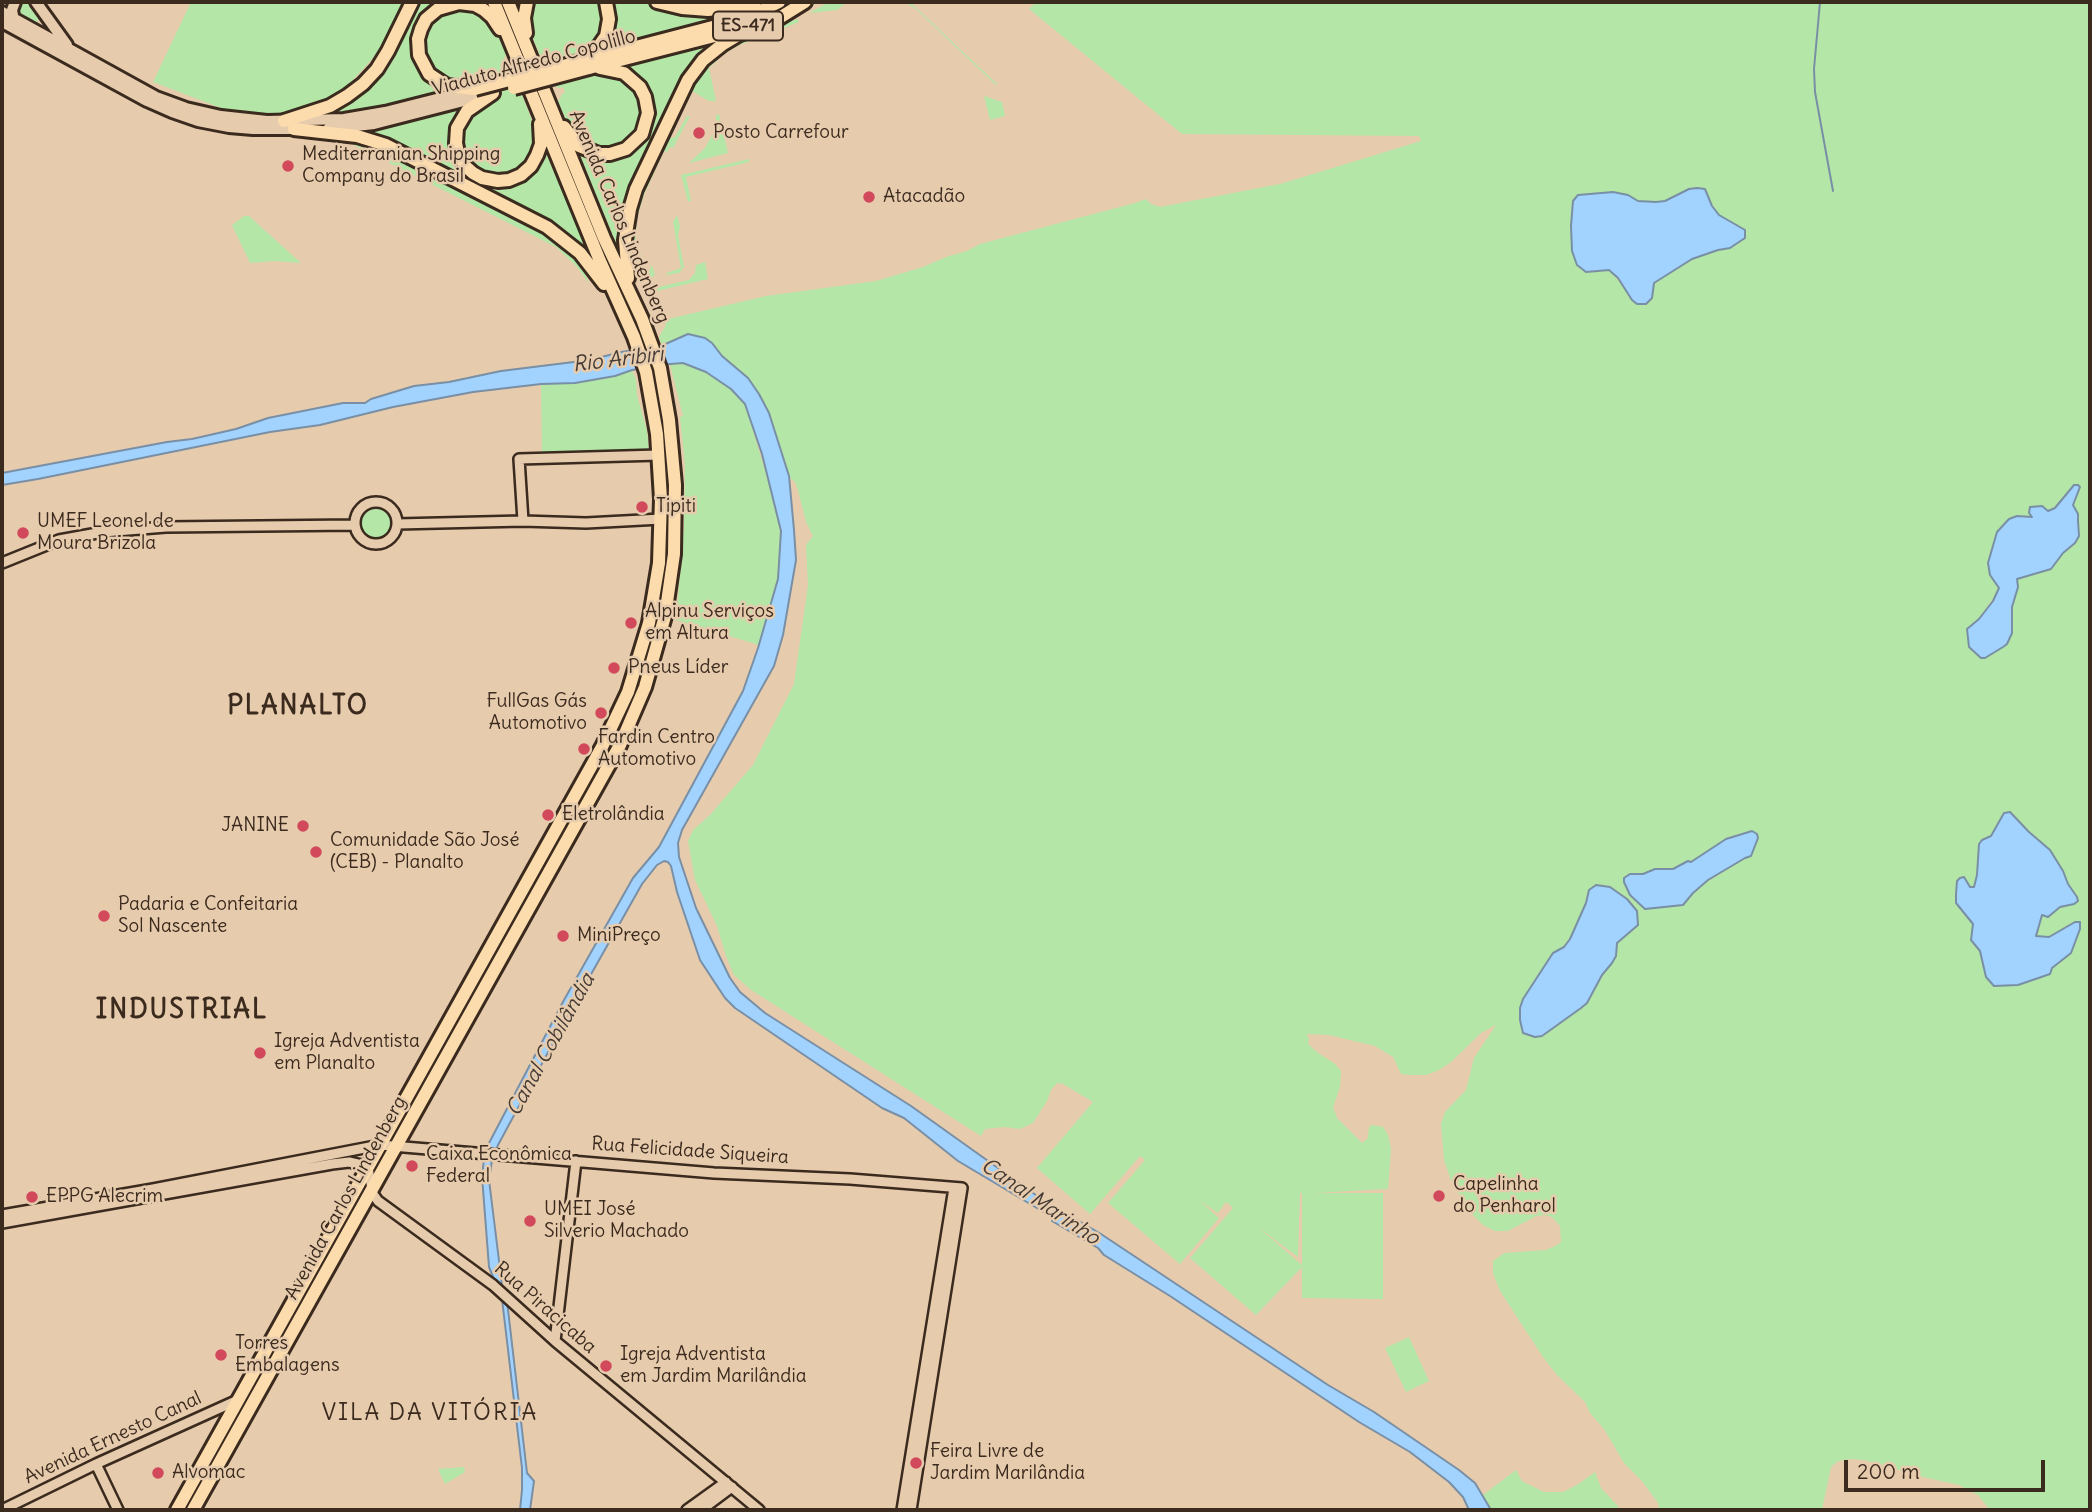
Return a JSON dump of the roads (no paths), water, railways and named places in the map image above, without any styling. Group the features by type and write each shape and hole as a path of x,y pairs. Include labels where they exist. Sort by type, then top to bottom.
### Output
{"main road":[{"path":"7,20 15,2"},
{"path":"36,2 60,37 77,53"},
{"path":"289,125 330,106 363,84 377,69 388,51 412,2"},
{"name":"Avenida Carlos Lindenberg","path":"193,1510 629,726 649,677 664,623 673,564 675,518 672,446 660,368 651,340 608,247 551,108 494,2"},
{"name":"Avenida Carlos Lindenberg","path":"177,1510 477,975 616,720 638,663 649,623 659,563 661,519 659,455 653,403 646,372 638,345 600,261 537,106 508,2"},
{"path":"524,59 524,18 527,2"},
{"path":"551,108 572,138 584,149 594,153 616,153 628,147 638,138 646,124 648,107 643,92 633,79 608,68 585,65 606,36 609,19 606,2"},
{"path":"657,2 708,10 755,2"},
{"name":"ES-471","path":"688,38 779,2"},
{"path":"634,302 625,261 630,209 636,189 683,87 698,66 716,48 786,15 805,2"},
{"name":"ES-471","path":"688,38 752,25 805,2"},
{"path":"475,89 452,87 437,81 420,61 418,48 421,29 430,15 443,6 464,3 480,7 492,17 524,59"},
{"path":"2,12 18,30 147,101 198,121 253,129 386,116"},
{"path":"7,20 178,106 221,116 356,136 379,142 538,222 565,239 594,268 624,313"},
{"name":"Viaduto Alfredo Copolillo","path":"386,116 493,93 688,38"},
{"name":"Viaduto Alfredo Copolillo","path":"386,116 475,89 585,65"},
{"path":"493,93 467,111 459,124 456,138 458,153 466,166 477,176 496,181 509,180 521,175 535,161 541,138 537,106"},
{"path":"661,519 675,518"},
{"path":"368,1168 380,1175"}],"street":[{"path":"523,521 519,459 659,455"},
{"path":"375,501 389,506 396,516 397,524 391,538 377,544 362,539 355,525 355,516 360,509 366,503 375,501"},
{"path":"397,524 523,521 586,523 661,519"},
{"path":"2,563 59,540 103,532 166,527 355,525"},
{"name":"Rua Felicidade Siqueira","path":"2,1215 380,1145 714,1172 958,1188"},
{"path":"555,1341 576,1161"},
{"path":"2,1223 332,1164 354,1163 368,1168 372,1190"},
{"path":"902,1510 958,1188"},
{"path":"911,1510 958,1188"},
{"name":"Rua Piracicaba","path":"372,1190 378,1200 495,1286 555,1341 760,1510"},
{"name":"Avenida Ernesto Canal","path":"2,1510 240,1399"},
{"path":"96,1464 118,1510"},
{"path":"687,1510 729,1484"},
{"path":"701,1510 729,1484"}],"water":[{"path":"1697,188 1705,189 1719,215 1745,230 1745,238 1730,248 1692,259 1654,283 1652,298 1646,304 1637,304 1632,300 1618,278 1609,270 1586,272 1577,265 1572,251 1571,226 1573,201 1578,195 1613,192 1628,195 1638,201 1656,202"},
{"path":"688,334 705,338 712,343 722,356 748,378 769,413 789,476 796,560 783,635 774,666 682,830 678,843 679,857 696,908 730,978 740,992 765,1013 911,1106 1040,1198 1101,1234 1459,1470 1475,1483 1491,1510 1469,1510 1463,1497 1449,1482 1410,1452 1359,1422 1104,1255 1098,1248 1052,1221 1052,1217 958,1161 904,1118 882,1108 735,1008 725,998 700,960 671,866 664,861 657,865 642,884 572,1008 492,1160 489,1180 502,1285 507,1301 527,1473 534,1481 530,1510 520,1510 522,1468 502,1299 489,1267 482,1176 484,1159 488,1145 564,1000 633,878 659,847 743,691 758,648 778,579 781,531 762,454 745,404 731,389 706,372 683,363 670,364 575,383 473,392 393,407 320,425 270,432 2,485 2,473 192,439 268,418 343,403 365,403 414,386 501,371 590,360 661,346"},
{"path":"2074,485 2080,487 2073,505 2078,514 2079,536 2051,569 2017,579 2018,587 2012,607 2012,633 2007,644 1981,658 1969,647 1967,629 1979,619 1999,588 1990,575 1988,563 1997,532 2009,519 2017,516 2032,517 2029,513 2030,507 2042,506 2048,511 2055,508"},
{"path":"2010,812 2050,850 2078,901 2060,907 2048,917 2042,915 2036,936 2049,937 2075,922 2080,922 2080,929 2071,953 2052,968 2050,974 2018,985 1994,986 1986,977 1980,951 1971,940 1973,924 1956,903 1957,881 1964,877 1970,887 1974,887 1979,844 1991,836 2004,813"},
{"path":"1752,831 1758,838 1751,856 1708,880 1683,905 1645,909 1630,895 1624,882 1624,878 1630,874 1673,869 1691,862 1726,839"},
{"path":"1596,885 1610,887 1627,899 1637,911 1638,925 1617,943 1616,956 1587,1003 1542,1036 1523,1033 1520,1008 1523,999 1553,953 1564,947 1570,939 1589,890"}],"waterway":[{"path":"1820,2 1814,69 1815,92 1833,191"}],"place":[{"name":"Posto Carrefour","path":"699,133"},
{"name":"Mediterranian Shipping Company do Brasil","path":"288,166"},
{"name":"Atacadão","path":"869,197"},
{"name":"Tipiti","path":"642,507"},
{"name":"UMEF Leonel de Moura Brizola","path":"23,533"},
{"name":"Alpinu Serviços em Altura","path":"631,623"},
{"name":"Pneus Líder","path":"614,668"},
{"name":"FullGas Gás Automotivo","path":"601,713"},
{"name":"Fardin Centro Automotivo","path":"584,749"},
{"name":"Eletrolândia","path":"548,815"},
{"name":"JANINE","path":"303,826"},
{"name":"Comunidade São José (CEB) - Planalto","path":"316,852"},
{"name":"Padaria e Confeitaria Sol Nascente","path":"104,916"},
{"name":"MiniPreço","path":"563,936"},
{"name":"Igreja Adventista em Planalto","path":"260,1053"},
{"name":"Caixa Econômica Federal","path":"412,1166"},
{"name":"Capelinha do Penharol","path":"1439,1196"},
{"name":"EPPG Alecrim","path":"32,1197"},
{"name":"UMEI José Silverio Machado","path":"530,1221"},
{"name":"Torres Embalagens","path":"221,1355"},
{"name":"Igreja Adventista em Jardim Marilândia","path":"606,1366"},
{"name":"Feira Livre de Jardim Marilândia","path":"916,1463"},
{"name":"Alvomac","path":"158,1473"}],"district":[{"name":"PLANALTO","path":"298,707"},
{"name":"INDUSTRIAL","path":"182,1011"},
{"name":"VILA DA VITÓRIA","path":"430,1413"}],"water label":[{"name":"Rio Aribiri","path":"618,360"},
{"name":"Canal Cobilândia","path":"551,1045"},
{"name":"Canal Marinho","path":"1040,1202"}]}
